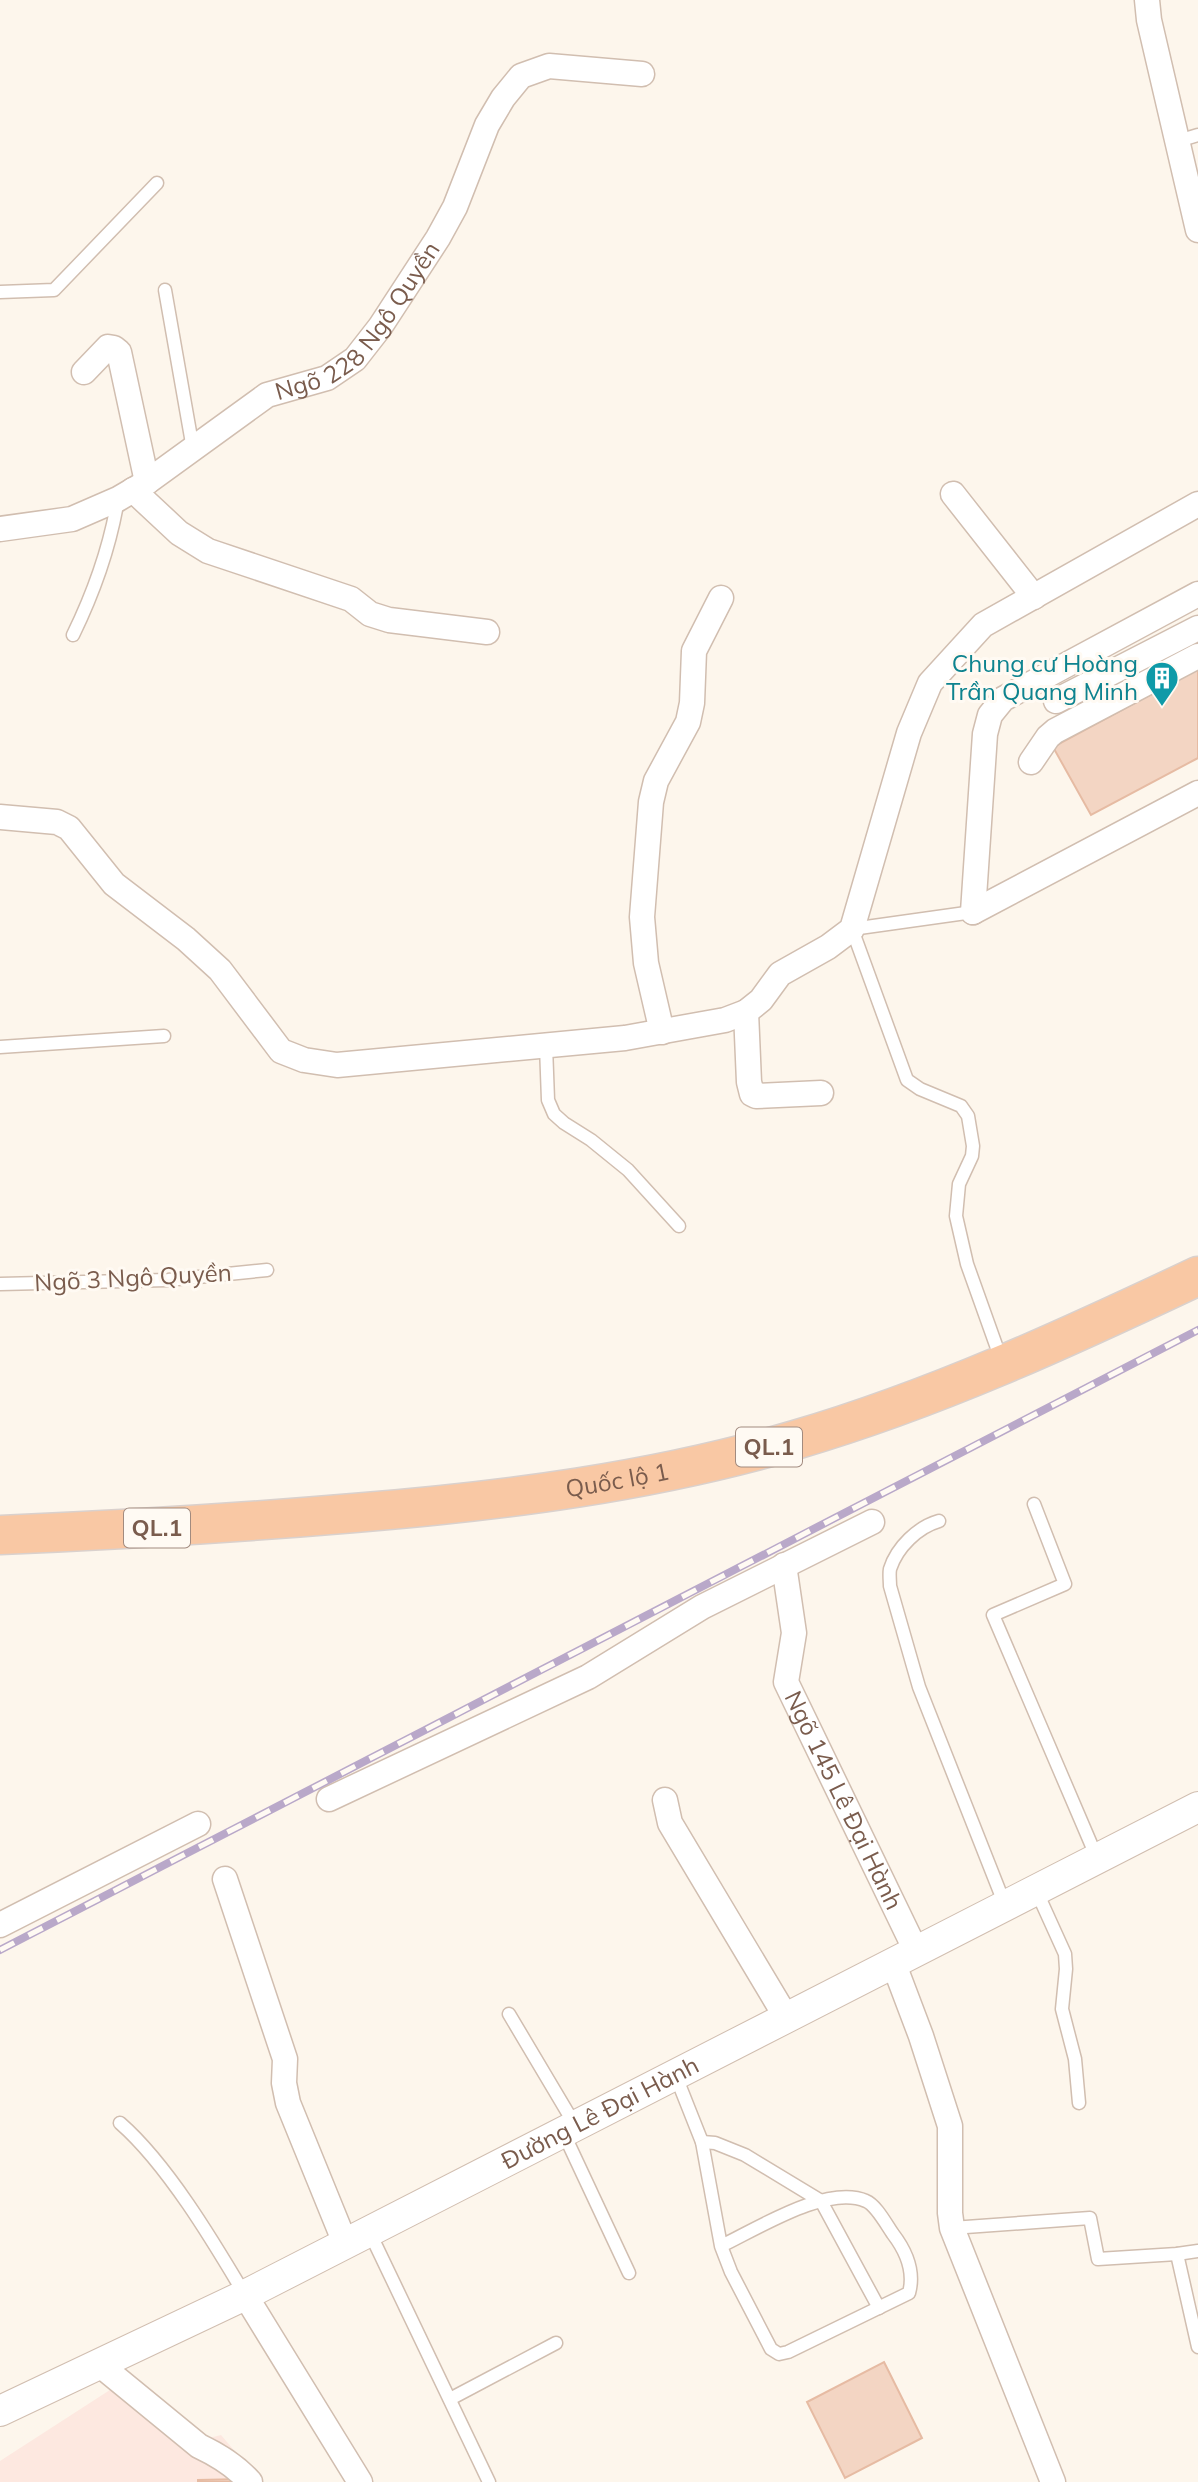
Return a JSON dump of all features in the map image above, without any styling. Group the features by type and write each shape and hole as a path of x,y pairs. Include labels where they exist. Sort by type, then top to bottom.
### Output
{"highway":[{"name":"Quốc lộ 1","path":"0,1535 300,1518 540,1494 673,1471 793,1441 889,1411 1003,1366 1198,1276"}],"street":[{"path":"1147,0 1149,20 1188,138 1198,230"},
{"name":"Ngõ 228 Ngô Quyền","path":"0,529 72,519 133,490 267,395 327,378 355,359 380,327 438,238 455,207 487,125 503,98 521,76 549,66 642,74"},
{"path":"84,372 108,347 119,352 133,490 179,533 208,551 351,599 370,614 388,620 487,632"},
{"path":"953,494 1034,597"},
{"path":"0,817 57,822 69,828 114,884 186,939 220,970 281,1051 304,1060 337,1065 546,1046 625,1038 725,1020 746,1012 761,1000 780,974 828,947 852,929 909,733 930,683 983,625 1198,504"},
{"path":"973,912 985,734 990,715 1003,699 1198,594"},
{"path":"662,1032 646,963 642,917 651,802 656,781 688,722 693,695 694,651 721,598"},
{"path":"1031,762 1048,737 1190,661 1169,643 1156,617"},
{"path":"1056,701 1198,628"},
{"path":"1113,672 1125,695"},
{"path":"1045,676 1066,726"},
{"path":"973,912 1198,793"},
{"path":"746,1012 749,1082 752,1094 821,1093"},
{"path":"329,1799 588,1677 702,1607 872,1522"},
{"name":"Ngõ 145 Lê Đại Hành","path":"784,1565 794,1633 786,1682 904,1956 921,2036 950,2126 952,2228 1053,2482"},
{"path":"664,1800 670,1823 786,2017"},
{"name":"Đường Lê Đại Hành","path":"0,2411 245,2295 1198,1807"},
{"path":"0,1925 198,1824"},
{"path":"225,1879 285,2059 284,2083 294,2123 357,2237"},
{"path":"245,2295 360,2482"},
{"path":"99,2364 199,2446 217,2455 250,2482"}],"lane":[{"path":"0,292 54,290 157,183"},
{"path":"165,290 193,449"},
{"path":"73,635 133,490"},
{"path":"973,912 852,929 907,1080 920,1089 961,1106 968,1116 972,1157 960,1184 956,1216 967,1264 1003,1366"},
{"path":"0,1047 164,1036"},
{"path":"546,1046 548,1100 554,1114 592,1140 628,1170 679,1226"},
{"name":"Ngõ 3 Ngô Quyền","path":"0,1284 168,1280 267,1270"},
{"path":"1034,1504 1065,1584 993,1615 1097,1858"},
{"path":"939,1521 925,1525 904,1545 890,1570 890,1586 919,1687 1005,1905"},
{"path":"1036,1889 1065,1954 1062,2008 1074,2059 1079,2103"},
{"path":"509,2014 569,2129 629,2273"},
{"path":"675,2074 702,2142 721,2246 771,2349 779,2354 879,2308 908,2293 912,2281 910,2265 897,2240 869,2201 841,2196 821,2201 721,2246"},
{"path":"120,2123 133,2134 173,2185 245,2295"},
{"path":"702,2142 723,2146 746,2155 821,2201 879,2308"},
{"path":"952,2228 1090,2218 1098,2259 1177,2255 1198,2251"},
{"path":"357,2237 450,2399 489,2482"},
{"path":"1177,2255 1198,2347"},
{"path":"450,2399 556,2343"}],"shaded area":[{"path":"130,2377 205,2439 221,2435 261,2482 0,2482 0,2461"}],"building":[{"name":"Chung cư Hoàng Trần Quang Minh","path":"1198,669 1198,758 1091,815 1053,747"},
{"path":"884,2362 922,2438 845,2478 807,2402"},
{"path":"245,2479 248,2482 198,2482 198,2480"}],"railway":[{"path":"0,1950 1198,1330"}],"place":[{"name":"Chung cư Hoàng Trần Quang Minh","path":"1162,708"}]}
